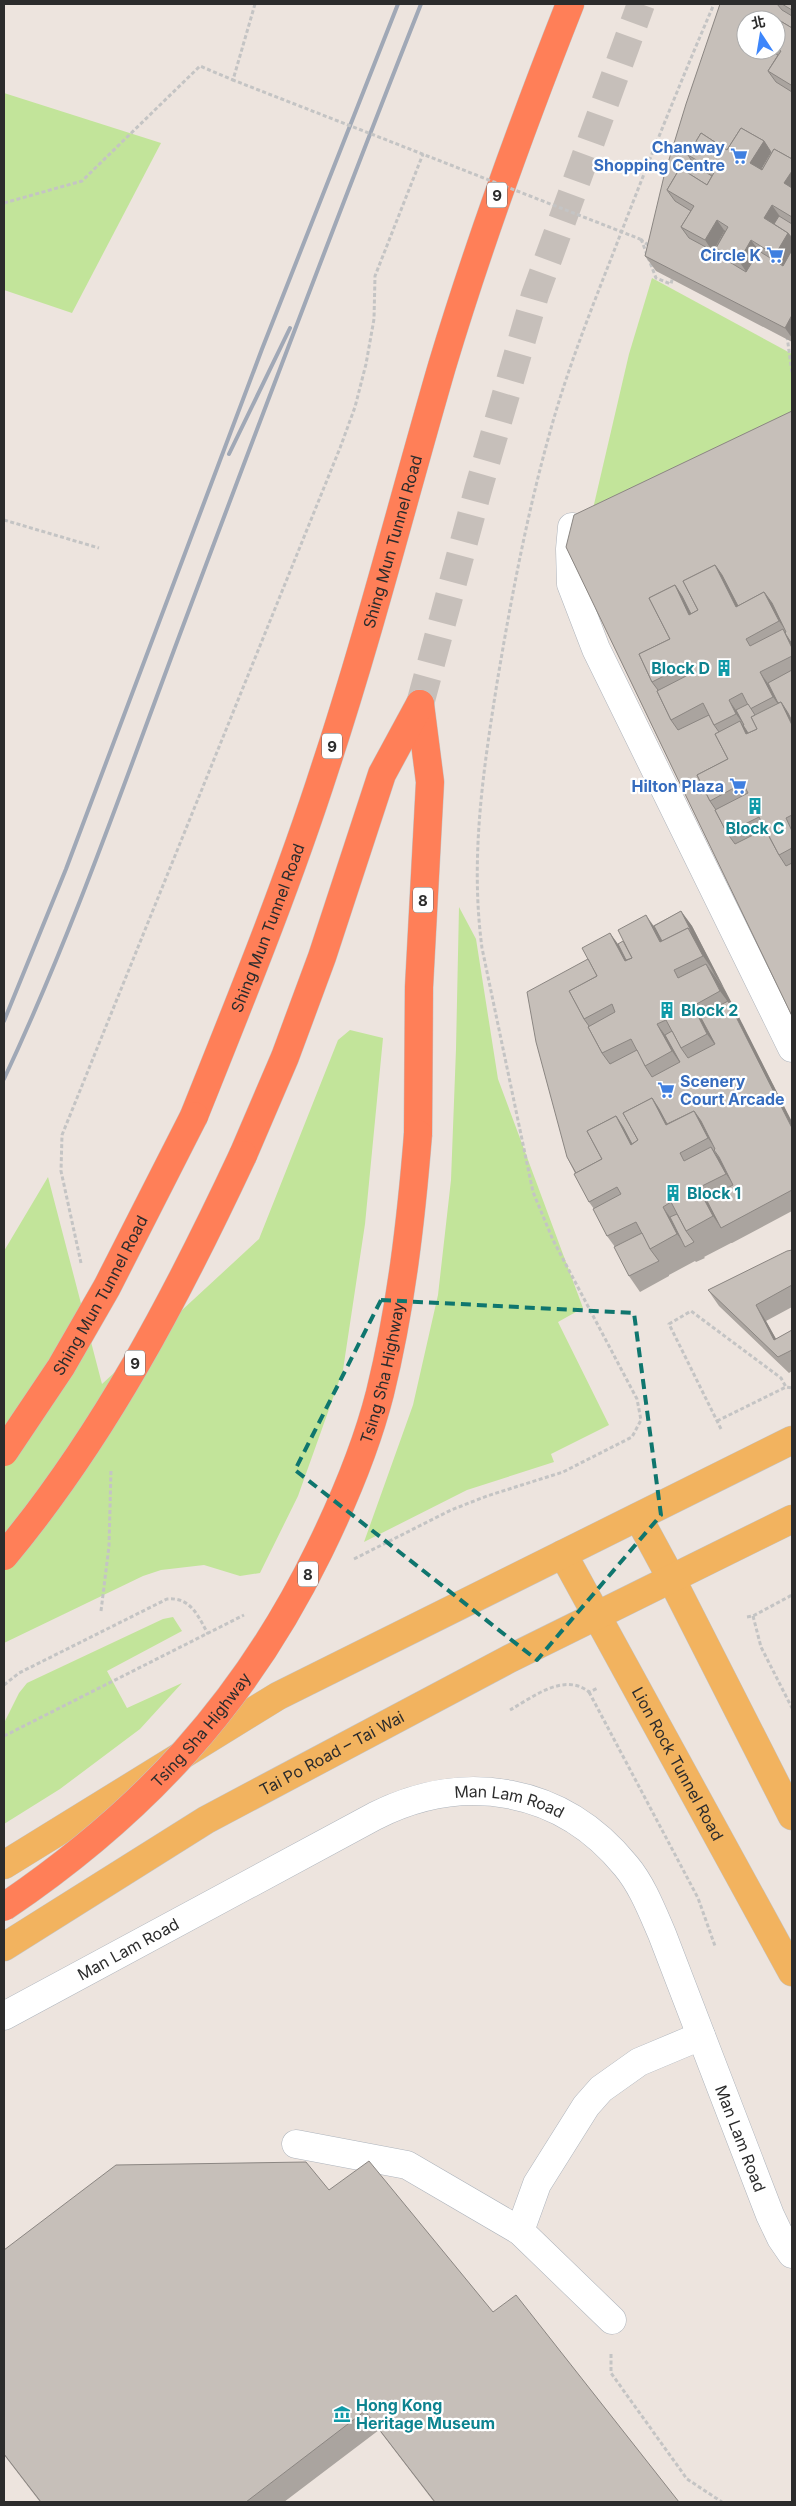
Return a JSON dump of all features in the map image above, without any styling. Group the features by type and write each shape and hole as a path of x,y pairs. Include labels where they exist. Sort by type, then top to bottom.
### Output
{"highway":[{"name":"Shing Mun Tunnel Road","path":"4,1452 61,1367 107,1287 194,1116 257,959 323,776 352,685 442,366 492,208 570,4"},
{"name":"Tsing Sha Highway","path":"4,1907 75,1856 110,1827 146,1793 207,1728 234,1694 289,1610 332,1525 352,1480 380,1394 402,1288 418,1134 419,987 430,782 420,704"},
{"name":"9","path":"4,1556 66,1475 103,1420 209,1228 285,1057 322,957 382,774 420,704"}],"main road":[{"path":"4,1865 278,1696 792,1440"},
{"path":"638,1517 672,1578 792,1816"},
{"name":"Tai Po Road – Tai Wai","path":"4,1947 206,1820 501,1663 792,1519"},
{"name":"Lion Rock Tunnel Road","path":"563,1554 792,1972"}],"street":[{"path":"572,527 570,549 571,584 596,649 792,1048"},
{"name":"Man Lam Road","path":"4,2016 394,1807 415,1798 435,1794 478,1791 500,1793 544,1804 594,1832 628,1867 645,1897 662,1934 770,2215 781,2238 792,2254"},
{"path":"520,2231 537,2184 586,2106 601,2089 639,2062 701,2036"},
{"path":"296,2144 407,2165 520,2231 612,2320"}],"path":[{"path":"232,80 255,4"},
{"path":"347,1562 451,1510 487,1496 563,1472 632,1437 641,1420 637,1399 553,1240 533,1192 482,948 477,914 477,843 483,769 508,617 522,548 550,433 578,344 661,128 714,4"},
{"path":"4,203 82,181 200,66 640,239 655,250"},
{"path":"82,1269 60,1171 62,1135 340,448 355,407 366,364 374,319 375,276 423,154"},
{"path":"640,239 656,278 671,284 674,271"},
{"path":"787,334 792,373"},
{"path":"4,520 99,548"},
{"path":"721,1429 669,1324 691,1311 781,1378 786,1387"},
{"path":"717,1421 786,1387 792,1388"},
{"path":"747,1617 792,1595"},
{"path":"4,1685 19,1673 167,1599 176,1598 189,1604 208,1634"},
{"path":"4,1736 253,1611"},
{"path":"752,1616 761,1647 792,1708"},
{"path":"510,1710 561,1684 577,1685 589,1692 698,1898 715,1946"},
{"path":"589,1692 598,1688"},
{"path":"612,2320 610,2373 687,2479 722,2502"}],"highlighted area":[{"path":"381,1300 634,1313 661,1515 537,1660 295,1470"}],"green space":[{"path":"4,93 161,143 72,313 4,290"},
{"path":"652,278 792,354 792,420 592,513 629,354"},
{"path":"459,907 476,939 498,1079 583,1308 558,1322 609,1425 551,1454 554,1462 467,1490 364,1542 413,1405 438,1295 451,1180"},
{"path":"350,1030 383,1038 365,1224 343,1370 298,1496 260,1573 240,1576 204,1565 161,1570 143,1576 4,1643 4,1251 48,1177 102,1384 259,1239 338,1040"},
{"path":"173,1617 182,1631 107,1671 127,1708 182,1683 140,1729 60,1789 4,1824 4,1723 19,1693 27,1683 163,1619"}],"building":[{"path":"720,4 777,4 782,10 736,10 736,60 775,60 768,71 776,82 792,92 792,159 774,149 762,170 771,152 764,141 741,128 727,150 701,133 688,155 695,166 712,176 707,185 680,168 667,190 675,201 691,211 681,227 689,238 713,251 725,231 716,248 723,258 746,272 759,251 783,266 792,250 792,315 785,328 645,256 664,176"},
{"path":"782,4 792,4 792,10"},
{"path":"786,12 792,16 792,28 786,24"},
{"path":"786,24 792,28 791,85 768,71 775,60 786,60"},
{"path":"741,128 764,141 750,163 762,170 774,149 792,159 792,171 784,183 792,188 792,217 772,205 764,218 788,233 775,255 751,240 739,261 716,248 728,227 717,220 705,240 681,227 694,206 667,190 680,168 707,185 715,171 688,155 701,133 727,150"},
{"path":"779,216 792,224 792,238 774,224"},
{"path":"792,411 792,644 772,603 764,592 738,606 715,565 683,581 698,610 691,614 675,585 649,598 670,639 639,654 671,720 678,730 709,715 719,732 715,734 728,759 697,775 727,833 735,844 765,829 786,866 792,863 792,1016 566,547 574,515"},
{"name":"Block D","path":"715,565 736,607 764,592 779,621 746,639 750,646 783,629 792,648 792,656 760,672 773,697 750,709 742,693 729,700 736,714 714,725 703,703 671,720 657,691 690,674 686,665 652,682 639,654 670,639 649,598 675,585 689,615 698,610 683,581"},
{"path":"792,670 792,721 781,702 778,703 768,683"},
{"path":"781,702 792,725 792,815 786,818 792,831 792,848 779,855 759,817 727,833 715,810 748,793 743,783 710,801 697,775 728,759 715,734 740,721 746,734 757,729 751,717"},
{"path":"748,704 755,715 751,717 757,729 748,733 736,710"},
{"path":"681,911 695,939 688,928 662,941 654,926"},
{"name":"Block 2","path":"646,915 660,942 688,928 703,956 674,970 678,978 706,964 720,991 693,1006 707,1034 681,1048 666,1020 657,1024 672,1051 645,1066 631,1039 602,1053 588,1027 615,1012 612,1004 584,1019 569,991 597,976 582,948 610,933 625,961 632,958 618,930"},
{"path":"623,941 632,958 626,960 618,944"},
{"path":"588,959 597,976 569,991 602,1053 610,1064 637,1050 652,1077 680,1062 665,1035 672,1031 688,1058 715,1044 700,1016 728,1001 792,1128 792,1190 721,1228 706,1199 733,1185 701,1121 694,1111 667,1124 652,1098 623,1113 638,1140 632,1144 616,1116 587,1131 602,1159 576,1173 567,1157 536,1042 527,992"},
{"name":"Block 1","path":"652,1098 666,1125 694,1111 708,1138 680,1153 684,1161 711,1147 726,1174 698,1188 713,1216 686,1231 671,1202 663,1207 677,1234 650,1249 636,1222 607,1236 593,1209 621,1194 617,1187 589,1202 574,1174 602,1159 587,1131 616,1116 631,1145 638,1140 623,1113"},
{"path":"677,1214 694,1242 685,1247 670,1217"},
{"path":"642,1233 659,1261 629,1276 614,1247"},
{"path":"792,1250 792,1285 756,1305 774,1340 792,1330 792,1350 778,1357 708,1290"},
{"name":"Hong Kong Heritage Museum","path":"369,2161 493,2312 516,2295 679,2502 435,2502 365,2411 246,2502 41,2502 4,2454 4,2250 116,2165 306,2162 329,2190"}],"tunnel":[{"path":"420,704 478,490 535,295 641,4"}],"railway":[{"path":"4,1021 66,869 262,349 398,4"},
{"path":"4,1079 76,911 271,392 421,4"},
{"path":"229,454 290,328"}],"place":[{"name":"Chanway Shopping Centre","path":"739,156"},
{"name":"Circle K","path":"775,255"},
{"name":"Block D","path":"724,668"},
{"name":"Hilton Plaza","path":"738,786"},
{"name":"Block C","path":"755,806"},
{"name":"Block 2","path":"667,1010"},
{"name":"Scenery Court Arcade","path":"666,1090"},
{"name":"Block 1","path":"673,1193"},
{"name":"Hong Kong Heritage Museum","path":"342,2414"}]}
